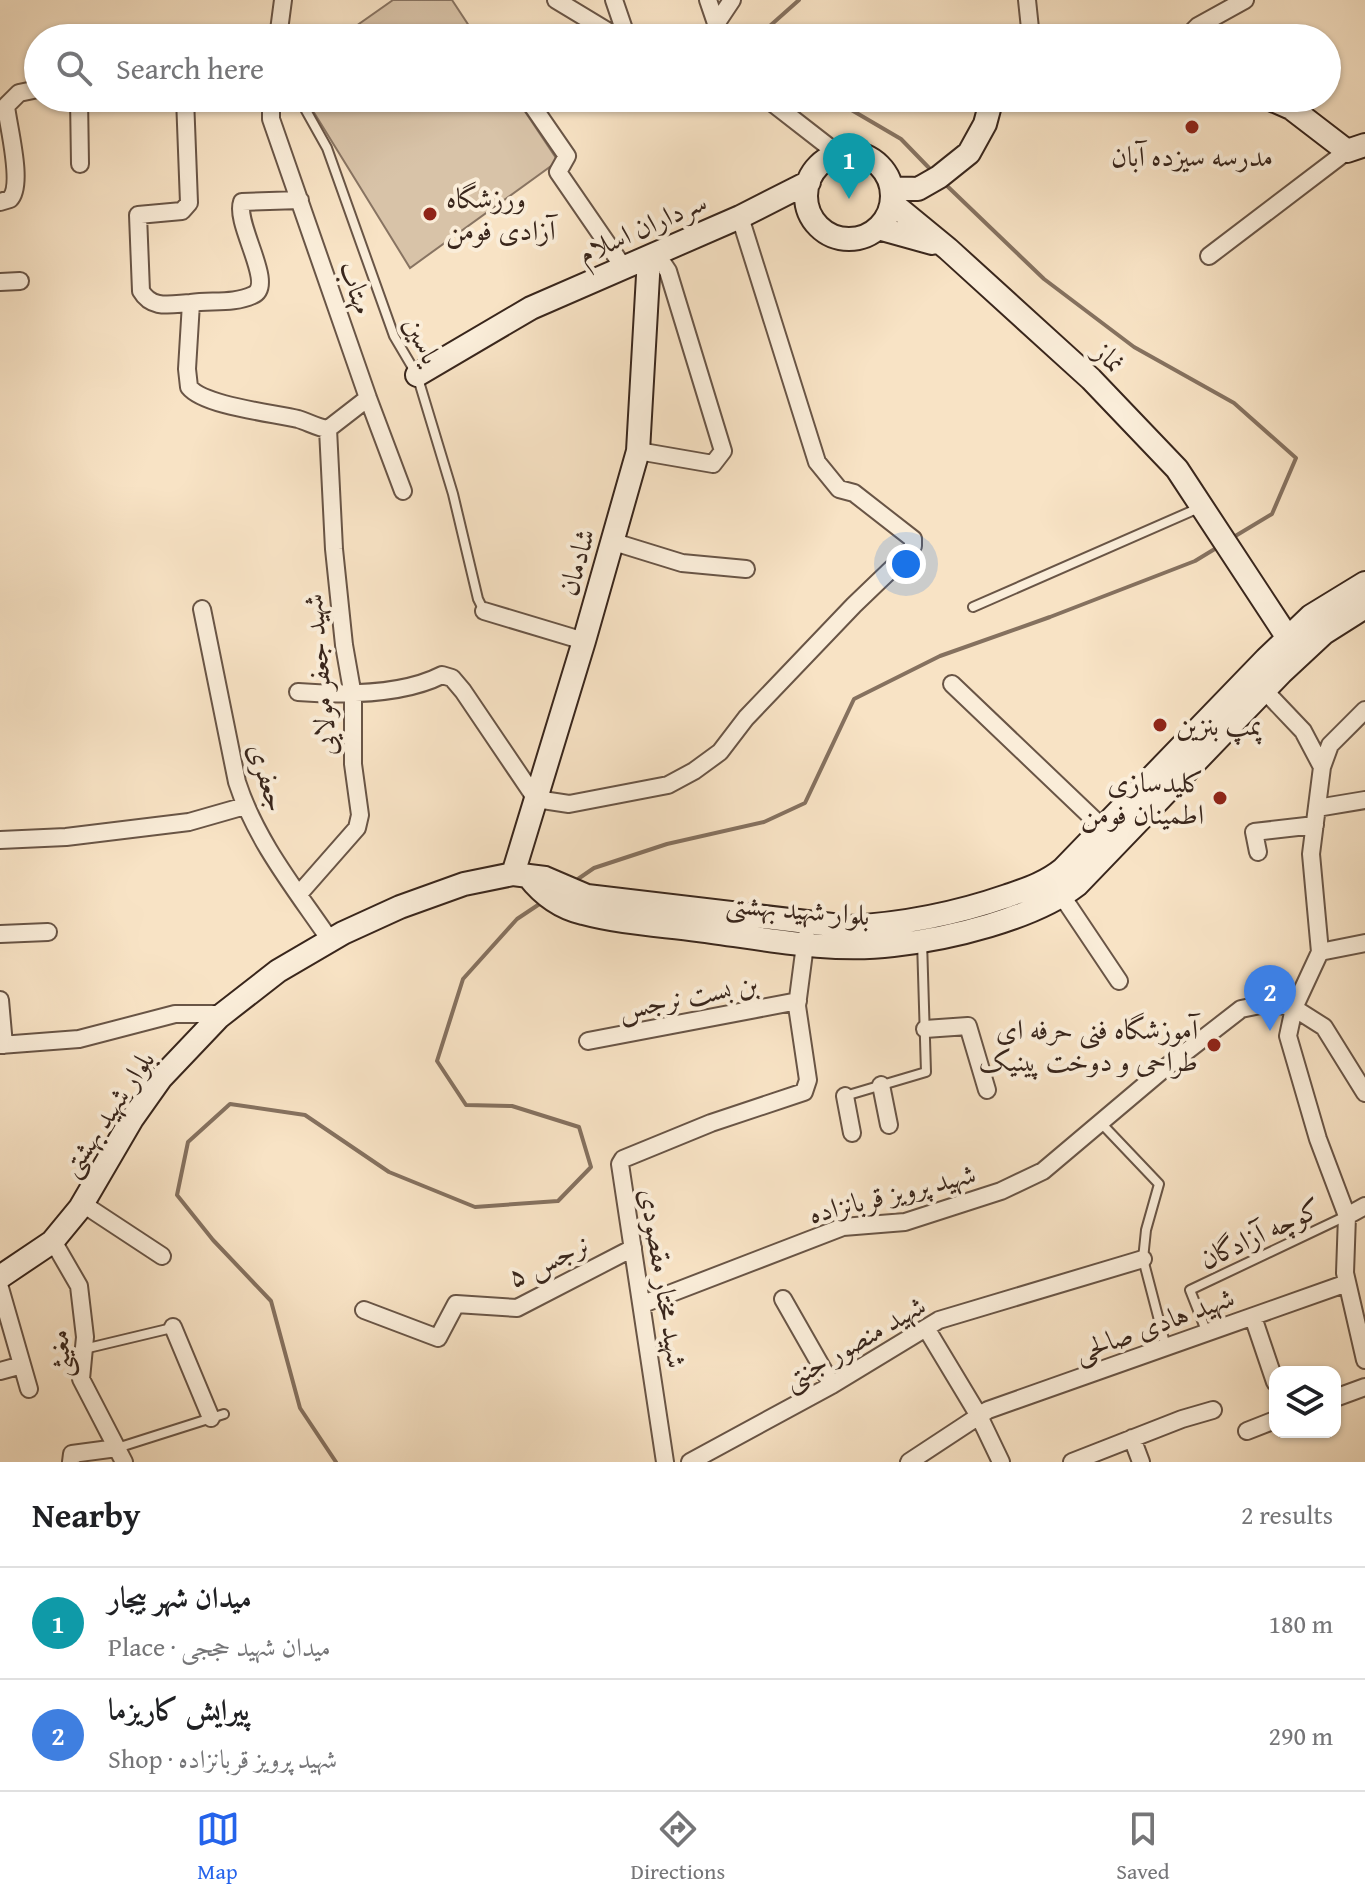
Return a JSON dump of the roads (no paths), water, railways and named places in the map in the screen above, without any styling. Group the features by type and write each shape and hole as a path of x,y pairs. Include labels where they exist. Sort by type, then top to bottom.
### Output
{"main road":[{"path":"892,196 918,189 969,153 988,112"},
{"path":"1297,112 1359,150"},
{"path":"838,154 866,156 887,175 892,196 887,216 878,228 852,239 825,232 815,222 806,196 815,170 825,160 838,154"},
{"name":"سرداران اسلام","path":"417,375 531,308 740,217 809,182"},
{"name":"نماز","path":"892,196 1091,379 1177,469 1288,638"},
{"path":"878,228 908,234 948,249"},
{"name":"شادمان","path":"532,880 536,799 614,542 638,451 649,258"},
{"name":"بلوار شهید بهشتی","path":"0,1277 53,1241 83,1204 132,1119 161,1078 224,1014 278,971 330,940 400,907 464,884 532,880 584,904 806,933 849,947 893,945 967,932 1062,896 1077,885 1288,638 1311,616 1365,583"},
{"name":"بلوار شهید بهشتی","path":"806,933 891,925 962,912 1051,879 1103,828 1264,690 1324,633 1365,607"}],"street":[{"path":"280,24 283,0"},
{"path":"556,0 596,24"},
{"path":"614,0 622,24"},
{"path":"708,0 717,24"},
{"path":"722,24 732,0"},
{"path":"1027,0 1030,24"},
{"path":"1202,24 1245,0"},
{"path":"0,202 10,199 16,190 6,106 24,92"},
{"path":"79,112 80,164"},
{"path":"186,112 189,203 182,211 138,215 141,291 145,298 156,305 228,302 255,295 262,284 244,229 240,208 242,202 300,200"},
{"name":"مهتاب","path":"271,112 368,398 403,491"},
{"path":"537,112 567,156 558,172 624,268"},
{"path":"784,112 838,154"},
{"path":"1209,256 1359,150"},
{"path":"298,692 353,696 430,681 442,675 452,678 536,799 569,804 668,785 720,752 746,718 913,546 913,539 907,533 867,502 854,493 839,489 817,462 740,217"},
{"path":"638,451 713,464 723,451 668,271 664,265 649,258"},
{"path":"0,282 20,281"},
{"path":"191,303 187,369 189,387 194,393 328,429 368,398"},
{"name":"شهید جعفر مولایی","path":"299,894 357,828 360,815 353,764 353,696 334,549 328,429"},
{"path":"614,542 682,563 746,569"},
{"name":"جعفری","path":"202,609 237,782 245,806 254,827 330,940"},
{"path":"484,611 584,641"},
{"path":"952,684 1103,828"},
{"path":"1264,690 1303,731 1322,767"},
{"path":"1365,710 1330,745 1322,767 1311,854 1320,952 1294,1008 1288,1036 1318,1139 1347,1216 1347,1283 1360,1315 1365,1360"},
{"path":"1258,852 1254,832 1316,817 1365,800"},
{"path":"0,840 66,837 189,822 245,806"},
{"path":"1062,896 1119,981"},
{"path":"0,934 48,932"},
{"name":"شهید مختار مقصودی","path":"665,1462 620,1164 623,1159 711,1123 804,1092 808,1080 798,1001 806,933"},
{"path":"1320,952 1365,943"},
{"path":"0,1000 2,1045 79,1039 175,1014 224,1014"},
{"name":"بن بست نرجس","path":"588,1041 798,1001"},
{"name":"شهید پرویز قربانزاده","path":"643,1304 843,1227 905,1222 1001,1191 1043,1171 1165,1068 1241,1009 1270,1003 1294,1008"},
{"path":"1294,1008 1324,1027 1365,1093"},
{"path":"925,1029 968,1026 987,1090"},
{"path":"881,1085 889,1125"},
{"path":"845,1096 852,1133"},
{"path":"83,1204 162,1256"},
{"path":"1347,1216 1365,1206"},
{"name":"مغیثی","path":"53,1241 79,1286 85,1337 81,1379 121,1455"},
{"name":"نرجس ۵","path":"364,1310 438,1338 456,1304 517,1308 633,1248"},
{"name":"شهید منصور جنتی","path":"690,1462 832,1385 939,1320 1143,1259"},
{"name":"شهید هادی صالحی","path":"909,1462 988,1410 1347,1283"},
{"path":"0,1288 29,1389"},
{"path":"783,1299 832,1385"},
{"path":"1253,1317 1270,1366"},
{"path":"176,1326 218,1416"},
{"path":"926,1328 979,1416 1001,1462"},
{"path":"0,1371 22,1365"},
{"path":"1341,1396 1365,1387"},
{"path":"1072,1462 1213,1410"},
{"path":"1247,1431 1269,1422"},
{"path":"1132,1438 1141,1462"},
{"path":"71,1462 72,1454 121,1455"}],"lane":[{"name":"یاسین","path":"307,112 327,148 394,336 417,375 453,494 478,599 484,611"},
{"path":"973,607 1207,516"},
{"path":"845,1096 926,1072 922,940"},
{"path":"1101,1123 1159,1184 1146,1230 1143,1259 1166,1348"},
{"name":"کوچه آزادگان","path":"1207,1333 1190,1290 1347,1216"},
{"path":"84,1349 176,1326"},
{"path":"121,1455 218,1416"}],"waterway":[{"path":"772,24 799,0"},
{"path":"855,112 901,139 932,171"},
{"path":"944,183 1044,279 1134,347 1234,403 1296,458 1272,514 1232,538"},
{"path":"575,881 594,868 667,844 764,822 805,803 854,699 940,656 1195,561 1218,547"},
{"path":"336,1462 300,1408 271,1301 213,1240 177,1195 188,1142 230,1104 305,1115 389,1172 475,1207 558,1201 591,1167 579,1127 512,1106 466,1105 437,1061 463,979 517,919 544,901"}],"place":[{"name":"مدرسه سیزده آبان","path":"1192,127"},
{"name":"میدان شهر بیجار","path":"849,199"},
{"name":"ورزشگاه آزادی فومن","path":"430,214"},
{"name":"پمپ بنزین","path":"1160,725"},
{"name":"کلیدسازی اطمینان فومن","path":"1220,798"},
{"name":"پیرایش کاریزما","path":"1270,1031"},
{"name":"آموزشگاه فنی حرفه ای طراحی و دوخت پینیک","path":"1214,1045"}]}
